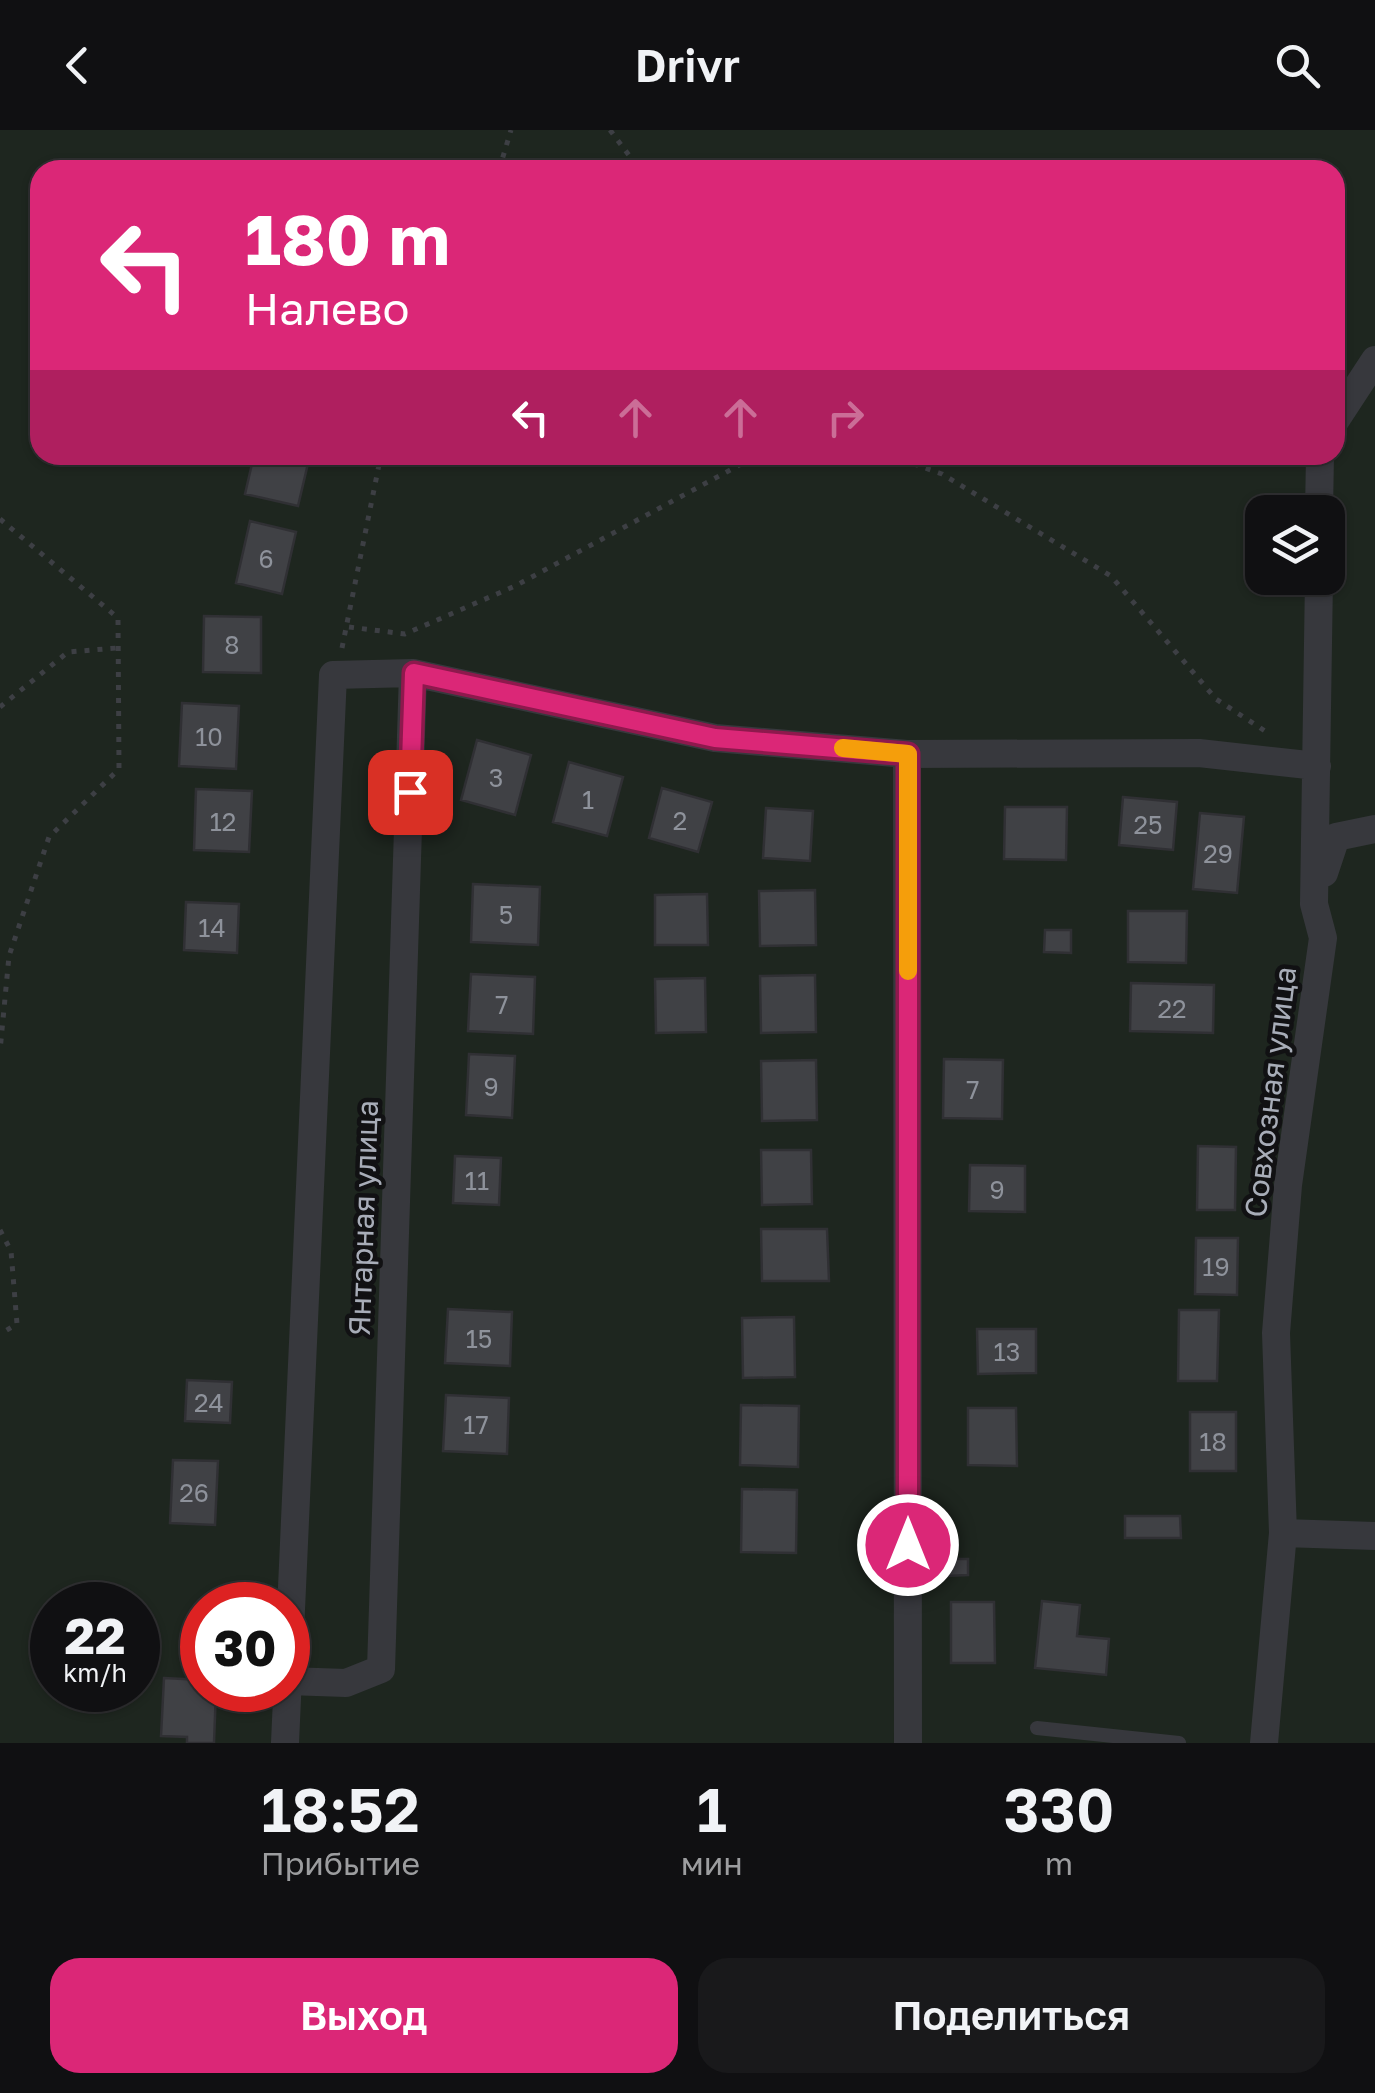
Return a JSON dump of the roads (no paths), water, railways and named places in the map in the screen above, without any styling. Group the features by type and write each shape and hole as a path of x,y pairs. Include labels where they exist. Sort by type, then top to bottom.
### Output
{"street":[{"path":"1345,405 1375,360"},
{"path":"1319,495 1320,465"},
{"name":"Совхозная улица","path":"1264,1743 1283,1533 1276,1333 1288,1185 1322,938 1314,904 1319,595"},
{"path":"292,1582 333,674 414,673 715,738 908,754 1199,753 1318,766"},
{"name":"Янтарная улица","path":"310,1682 346,1684 380,1669 414,673"},
{"path":"908,754 908,1743"},
{"path":"1314,904 1336,837 1375,829"},
{"path":"1283,1533 1372,1539"},
{"path":"285,1743 286,1712"}],"lane":[{"path":"1038,1728 1178,1743"}]}
